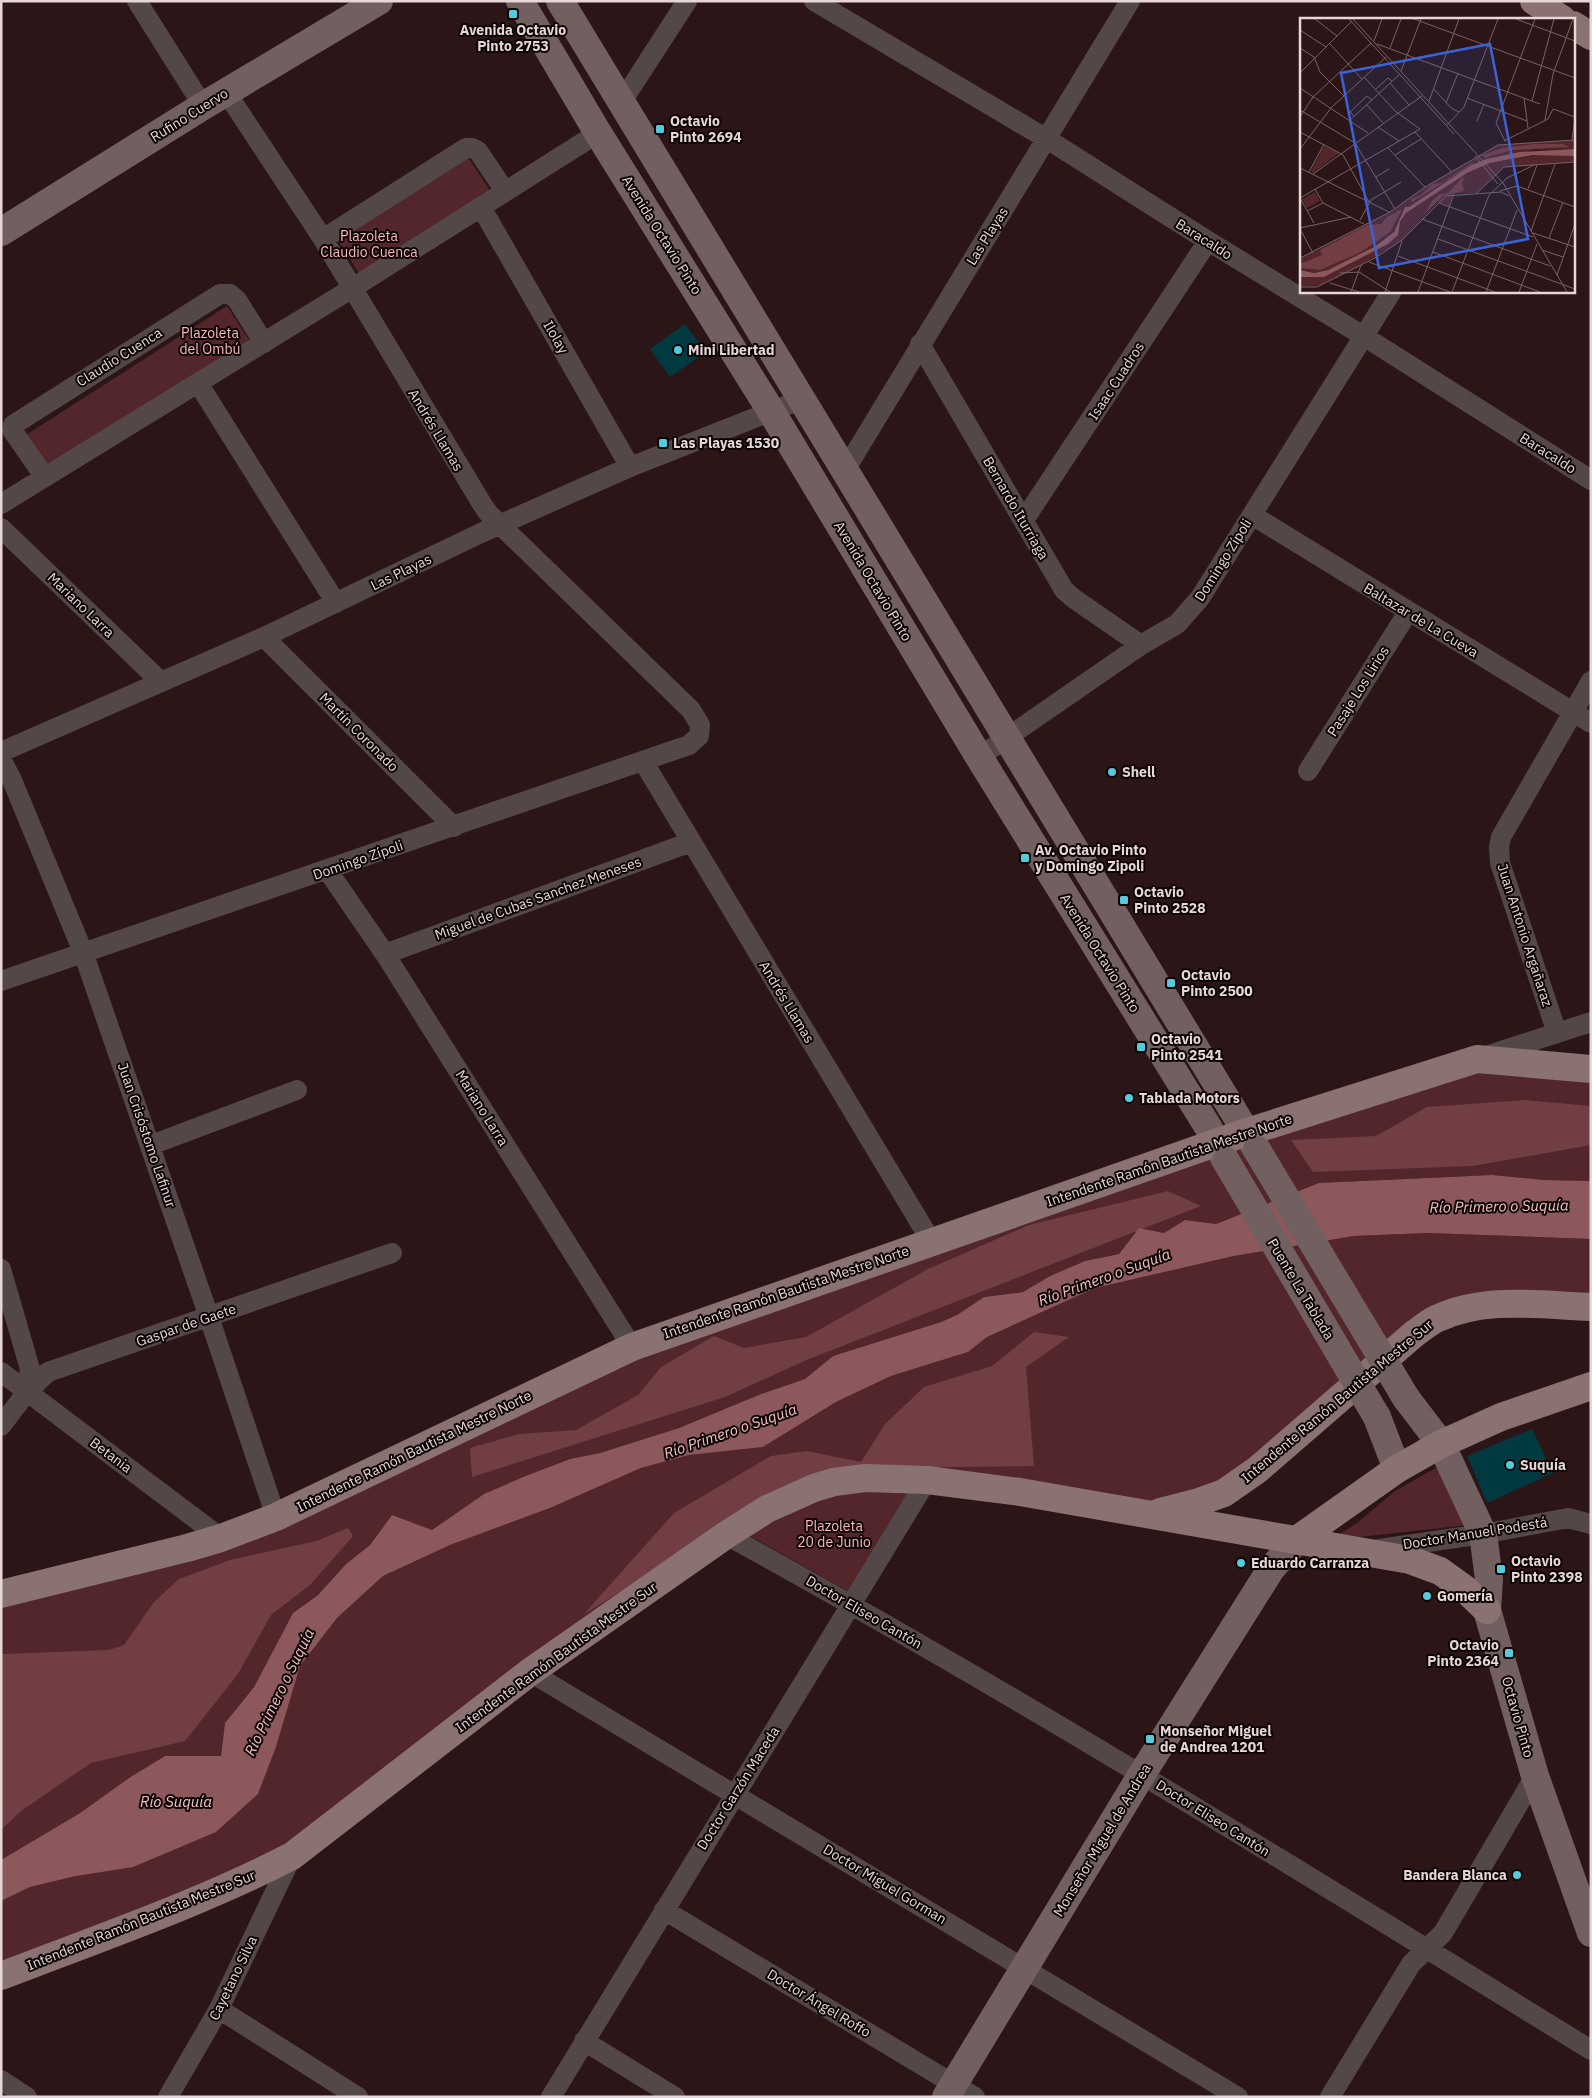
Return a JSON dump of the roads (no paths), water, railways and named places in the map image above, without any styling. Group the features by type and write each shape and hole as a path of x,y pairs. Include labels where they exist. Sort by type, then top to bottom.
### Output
{"main road":[{"name":"Rufino Cuervo","path":"1,232 203,106 379,1"},
{"name":"Avenida Octavio Pinto","path":"520,1 598,133 771,411 979,757 1221,1152"},
{"path":"560,1 803,399 1406,1398 1441,1444"},
{"path":"1534,1 1564,16"},
{"path":"1574,23 1591,36"},
{"name":"Intendente Ramón Bautista Mestre Norte","path":"1,1594 221,1538 276,1517 632,1347 931,1242 1221,1152 1477,1059 1591,1069"},
{"name":"Puente La Tablada","path":"1221,1152 1377,1416 1397,1469"},
{"name":"Intendente Ramón Bautista Mestre Sur","path":"1146,1515 1200,1502 1224,1493 1250,1475 1414,1334 1435,1319 1490,1303 1591,1307"},
{"path":"1298,1539 1397,1469 1441,1444 1501,1417 1591,1386"},
{"name":"Octavio Pinto","path":"1441,1444 1482,1534 1489,1579 1486,1610 1535,1776 1591,1933"},
{"name":"Intendente Ramón Bautista Mestre Sur","path":"1,1976 203,1898 250,1878 292,1856 530,1672 726,1535 768,1509 814,1488 834,1482 866,1478 927,1480 1020,1492 1410,1560 1440,1571 1464,1589 1486,1610"},
{"name":"Monseñor Miguel de Andrea","path":"958,2093 1025,1967 1142,1774 1276,1562 1298,1539"}],"street":[{"path":"137,1 203,106"},
{"path":"621,103 687,1"},
{"name":"Baracaldo","path":"814,1 1047,139 1208,242 1364,337 1591,480"},
{"name":"Las Playas","path":"845,470 1130,1"},
{"name":"Andrés Llamas","path":"226,92 323,239 351,289 482,504 500,524 691,710 700,725"},
{"path":"1,504 351,289 598,133"},
{"path":"323,239 466,148 478,151 505,191"},
{"name":"Ilolay","path":"481,207 630,467"},
{"name":"Isaac Cuadros","path":"1024,520 1208,242"},
{"name":"Domingo Zípoli","path":"979,757 1141,645 1177,624 1189,612 1200,598 1391,292"},
{"name":"Claudio Cuenca","path":"44,476 12,430 13,425 220,294 230,294 237,300 264,343"},
{"name":"Bernardo Iturriaga","path":"920,344 1064,590 1141,645"},
{"path":"198,383 336,604"},
{"name":"Las Playas","path":"1,752 264,637 500,524 630,467 803,399"},
{"name":"Baltazar de La Cueva","path":"1252,515 1591,723"},
{"name":"Mariano Larra","path":"1,528 160,682"},
{"name":"Pasaje Los Lirios","path":"1308,771 1408,612"},
{"name":"Martín Coronado","path":"264,637 454,827"},
{"name":"Juan Antonio Argañaraz","path":"1557,1032 1500,863 1498,848 1501,837 1591,680"},
{"name":"Domingo Zípoli","path":"1,981 690,746 699,736 700,725"},
{"name":"Juan Crisóstomo Lafinur","path":"1,759 12,780 83,952 276,1517"},
{"name":"Andrés Llamas","path":"643,761 931,1242"},
{"name":"Miguel de Cubas Sanchez Meneses","path":"385,954 691,842"},
{"name":"Mariano Larra","path":"328,871 385,954 632,1347"},
{"path":"1477,1059 1591,1022"},
{"path":"150,1145 296,1090"},
{"name":"Gaspar de Gaete","path":"1,1426 27,1392 48,1372 392,1253"},
{"path":"1,1269 30,1369 27,1392"},
{"name":"Betania","path":"1,1372 221,1538"},
{"name":"Doctor Garzón Maceda","path":"551,2097 927,1480"},
{"name":"Doctor Manuel Podestá","path":"1359,1552 1482,1534 1568,1518 1591,1524"},
{"name":"Doctor Eliseo Cantón","path":"726,1535 852,1604 1142,1774 1591,2050"},
{"name":"Doctor Miguel Gorman","path":"530,1672 1025,1967 1238,2097"},
{"path":"1330,2097 1411,1964 1443,1933 1535,1776"},
{"name":"Cayetano Silva","path":"168,2097 219,2010 292,1856"},
{"name":"Doctor Ángel Roffo","path":"664,1910 958,2093"},
{"path":"219,2010 358,2097"},
{"path":"584,2041 675,2097"},
{"path":"1,2080 27,2097"}],"water":[{"name":"Río Suquía","path":"1492,1175 1544,1180 1591,1181 1591,1239 1427,1233 1354,1236 1234,1256 1095,1288 987,1337 968,1352 891,1376 836,1402 763,1447 689,1455 641,1468 550,1508 450,1545 383,1576 337,1618 300,1666 276,1747 258,1794 216,1832 133,1867 76,1876 30,1887 1,1901 1,1860 80,1813 129,1778 165,1756 221,1756 225,1723 254,1687 293,1613 318,1595 346,1564 370,1545 392,1515 432,1530 484,1494 523,1477 570,1459 600,1453 679,1428 761,1394 805,1379 833,1356 941,1322 957,1315 984,1297 1023,1292 1050,1276 1085,1261 1119,1254 1139,1228 1164,1233 1185,1220 1216,1224 1319,1183"}],"place":[{"name":"Avenida Octavio Pinto 2753","path":"513,14"},
{"name":"Octavio Pinto 2694","path":"660,129"},
{"name":"Mini Libertad","path":"678,350"},
{"name":"Las Playas 1530","path":"663,443"},
{"name":"Shell","path":"1112,772"},
{"name":"Av. Octavio Pinto y Domingo Zipoli","path":"1025,858"},
{"name":"Octavio Pinto 2528","path":"1124,900"},
{"name":"Octavio Pinto 2500","path":"1171,983"},
{"name":"Octavio Pinto 2541","path":"1141,1047"},
{"name":"Tablada Motors","path":"1129,1098"},
{"name":"Suquía","path":"1510,1465"},
{"name":"Eduardo Carranza","path":"1241,1563"},
{"name":"Octavio Pinto 2398","path":"1501,1569"},
{"name":"Gomería","path":"1427,1596"},
{"name":"Octavio Pinto 2364","path":"1509,1653"},
{"name":"Monseñor Miguel de Andrea 1201","path":"1150,1739"},
{"name":"Bandera Blanca","path":"1517,1875"}],"park label":[{"name":"Plazoleta Claudio Cuenca","path":"369,244"},
{"name":"Plazoleta del Ombú","path":"210,342"},
{"name":"Plazoleta 20 de Junio","path":"834,1534"}],"water label":[{"name":"Río Primero o Suquía","path":"1499,1206"},
{"name":"Río Primero o Suquía","path":"1104,1277"},
{"name":"Río Primero o Suquía","path":"730,1431"},
{"name":"Río Primero o Suquía","path":"279,1692"}]}
